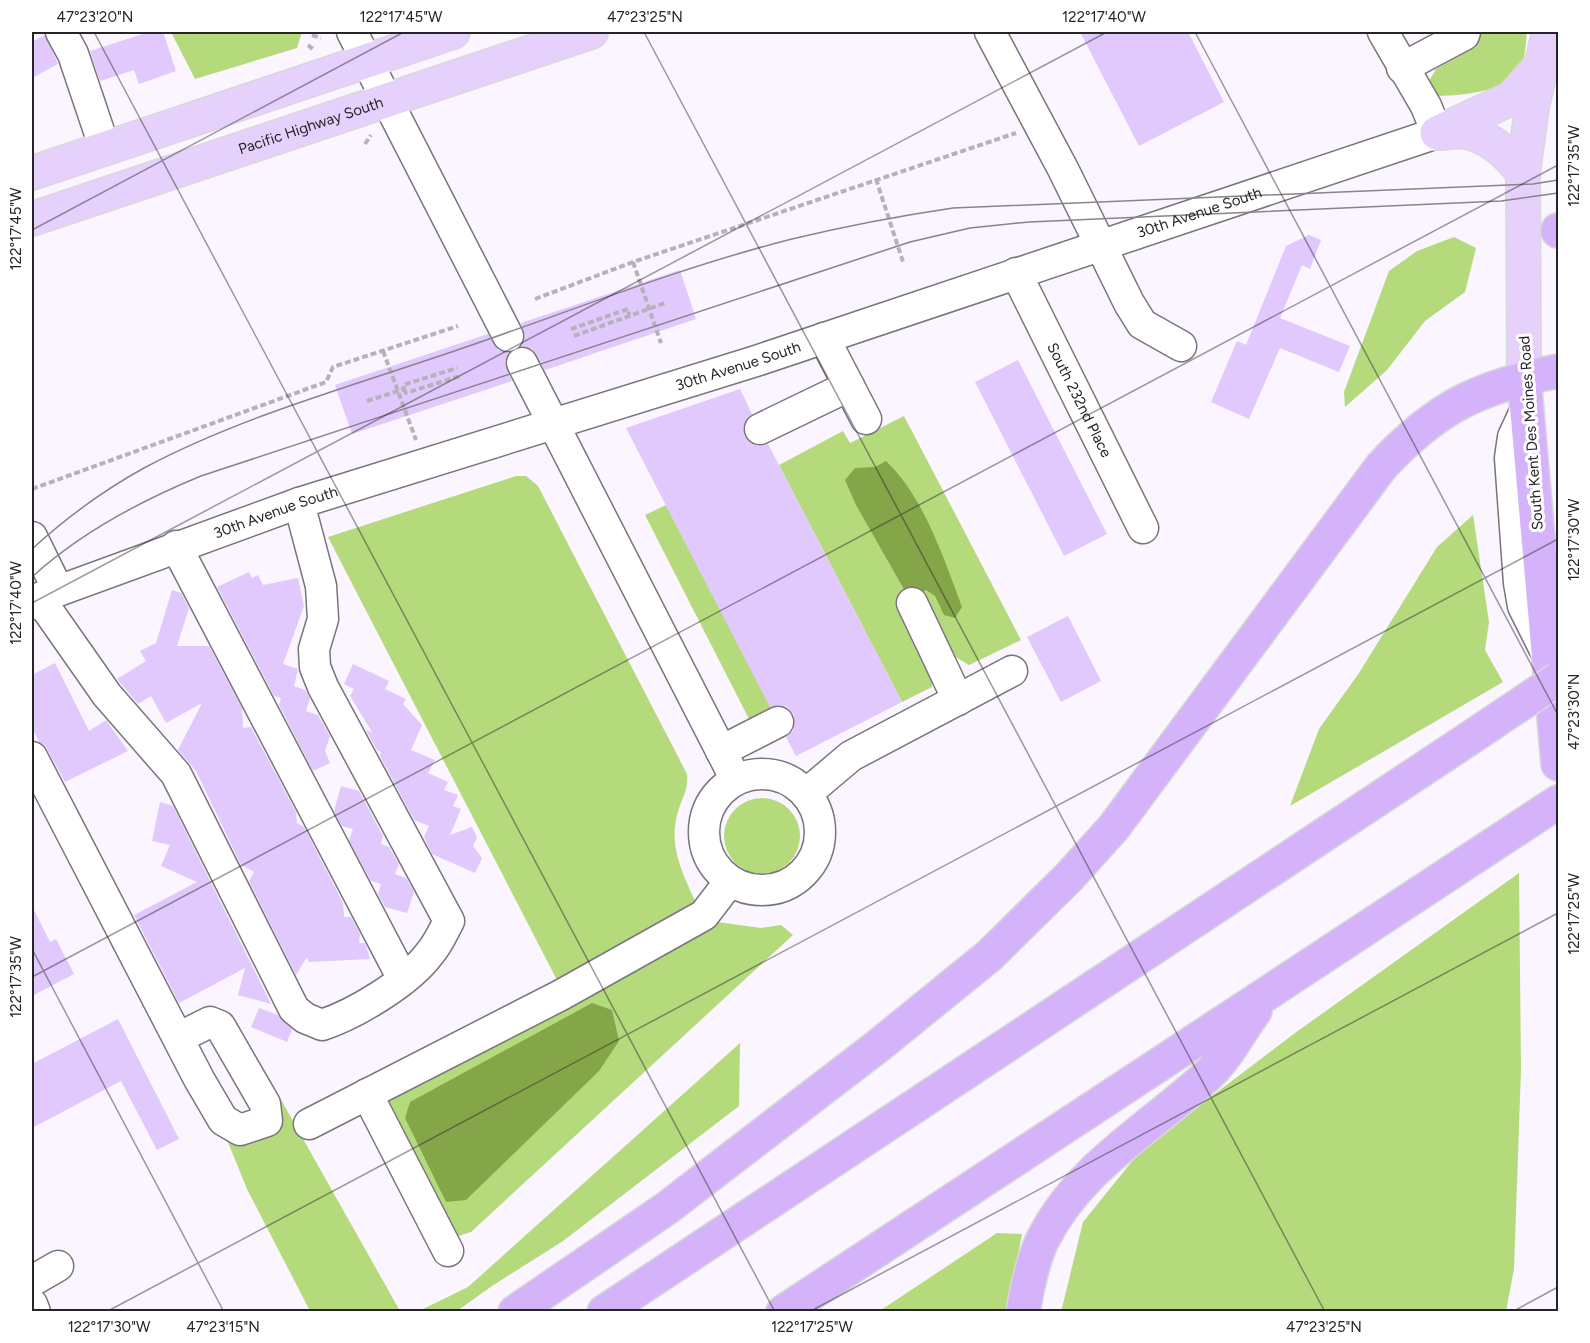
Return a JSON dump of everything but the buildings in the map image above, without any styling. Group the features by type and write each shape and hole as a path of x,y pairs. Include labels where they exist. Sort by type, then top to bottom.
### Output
{"highway":[{"path":"515,1311 667,1208 878,1046 990,955 1070,876 1114,827 1374,476 1409,436 1444,410 1497,384 1525,393 1558,370"},
{"name":"South Kent Des Moines Road","path":"1525,393 1555,670 1558,764"},
{"path":"604,1311 1467,740 1555,670"},
{"path":"783,1311 1558,802"},
{"path":"1023,1311 1030,1276 1041,1243 1057,1214 1079,1185 1106,1158 1211,1072 1266,995"}],"main road":[{"path":"32,173 453,32"},
{"name":"Pacific Highway South","path":"32,219 591,32"},
{"name":"South Kent Des Moines Road","path":"1525,393 1523,173 1541,64 1549,32"},
{"path":"1437,133 1512,98 1541,64"},
{"path":"1437,133 1467,132 1495,144 1509,154 1523,173"}],"street":[{"path":"61,32 73,54 105,148"},
{"path":"352,32 508,336"},
{"path":"990,32 1142,324 1181,346"},
{"path":"1383,32 1426,106 1437,133"},
{"path":"1402,68 1464,35 1465,32"},
{"name":"30th Avenue South","path":"40,597 299,503 824,338 1437,133"},
{"name":"South 232nd Place","path":"1016,273 1143,528"},
{"path":"824,338 866,419"},
{"path":"522,363 736,780"},
{"path":"760,429 849,386"},
{"path":"32,537 40,597 107,695 176,774 294,1009 305,1018 322,1025 344,1017 403,979 430,954 449,921 323,687 315,667 314,649 323,618 321,586 299,503"},
{"path":"176,546 403,979"},
{"path":"912,603 958,700"},
{"path":"806,794 851,756 1012,671"},
{"path":"721,751 778,722"},
{"path":"32,757 178,1038"},
{"path":"762,773 791,782 806,794 813,802 820,821 820,841 814,860 802,876 784,887 765,891 746,889 729,881 716,868 707,852 704,834 706,816 713,799 726,786 736,780 762,773"},
{"path":"309,1124 561,994 704,915 729,881"},
{"path":"367,1094 448,1251"},
{"path":"32,1281 58,1266"},
{"path":"32,1305 35,1311"}],"path":[{"path":"312,35 321,38"},
{"path":"308,45 314,50"},
{"path":"535,299 633,262 1016,133"},
{"path":"365,144 371,135"},
{"path":"876,179 903,262"},
{"path":"633,262 661,343"},
{"path":"574,336 665,303"},
{"path":"571,328 628,309 629,315"},
{"path":"32,489 326,382 333,367 458,326"},
{"path":"383,351 416,440"},
{"path":"404,389 403,385 457,368"},
{"path":"404,389 406,393 460,376"},
{"path":"367,401 404,389"}],"shaded area":[{"path":"171,32 302,32 297,48 195,79"},
{"path":"1480,32 1527,32 1524,57 1517,71 1498,86 1486,90 1461,95 1437,96 1429,81 1436,69 1476,47"},
{"path":"1454,237 1476,248 1465,292 1425,321 1387,370 1345,407 1344,392 1389,271 1417,251"},
{"path":"904,416 1021,640 969,665 954,656 935,663 932,687 902,702 779,465 843,431 850,443"},
{"path":"886,461 911,492 931,529 962,607 955,618 944,615 935,596 926,590 909,598 856,505 845,480 855,468 875,467"},
{"path":"516,476 526,476 538,486 687,774 686,790 677,815 675,838 678,859 695,901 557,980 328,537"},
{"path":"666,505 771,708 749,719 645,515"},
{"path":"1473,515 1489,622 1485,650 1503,682 1290,806 1319,729 1359,673 1437,547"},
{"path":"762,798 776,801 789,809 797,822 800,836 797,850 789,863 776,871 762,874 748,871 735,863 727,850 724,836 727,822 735,809 748,801"},
{"path":"1519,873 1521,1069 1514,1269 1506,1311 1061,1312 1083,1222 1142,1149 1295,1033"},
{"path":"717,922 761,928 781,925 793,935 471,1232 452,1238 384,1104"},
{"path":"592,1003 612,1010 619,1041 599,1071 466,1200 446,1202 405,1118 410,1102"},
{"path":"740,1043 739,1106 563,1241 457,1311 419,1311 468,1287"},
{"path":"280,1098 400,1311 310,1311 247,1189 225,1135"},
{"path":"997,1233 1022,1234 1015,1270 1013,1311 878,1312"}],"tram line":[{"path":"32,549 58,526 114,486 144,468 221,432 261,416 709,262 792,239 953,208 1533,184 1558,180"},
{"path":"32,577 70,546 112,519 201,476 910,242 970,228 1029,222 1501,201 1558,193"}]}
